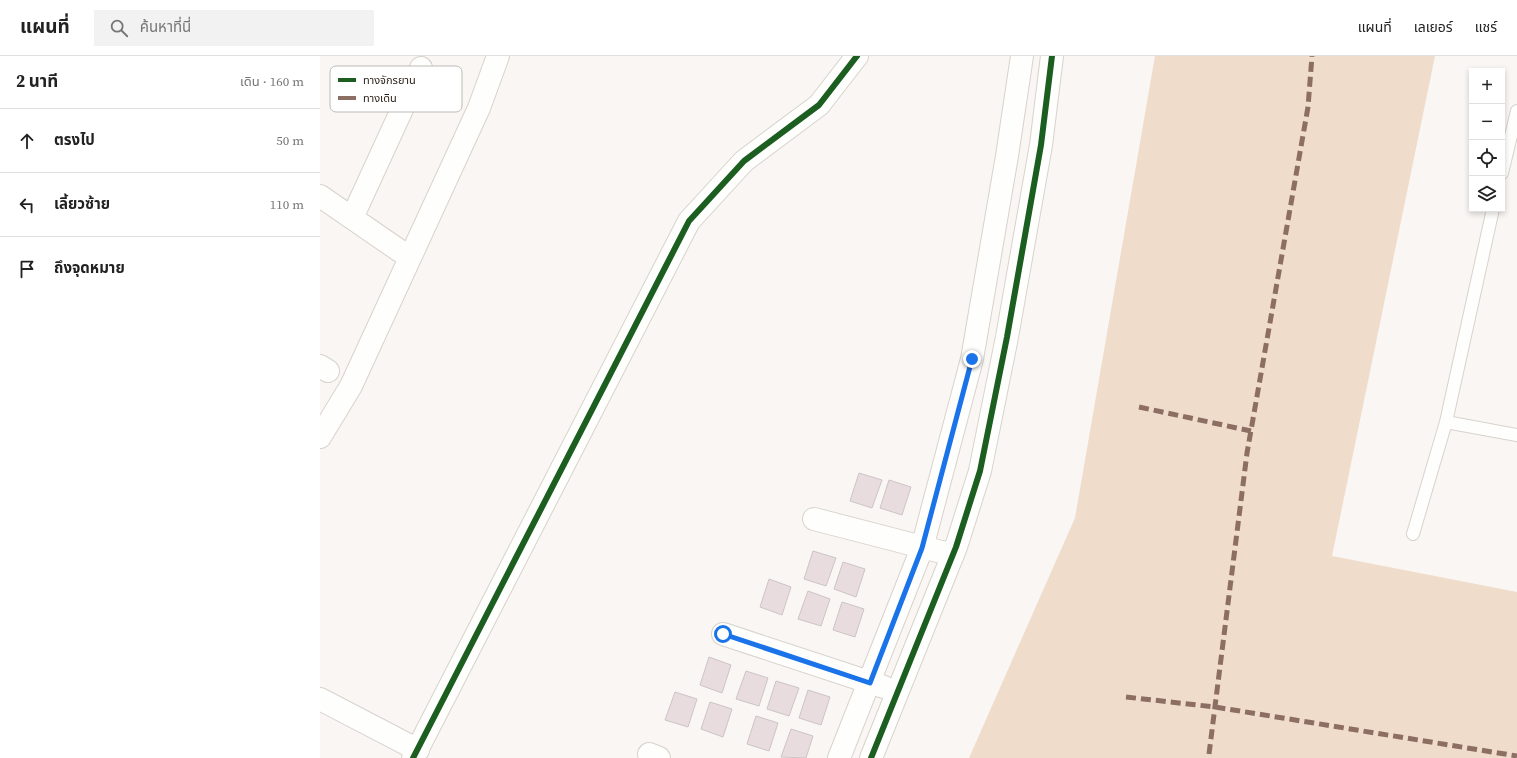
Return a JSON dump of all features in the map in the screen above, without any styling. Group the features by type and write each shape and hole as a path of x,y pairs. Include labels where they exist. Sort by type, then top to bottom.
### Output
{"street":[{"path":"320,437 351,386 479,108 498,56"},
{"path":"320,699 416,754 689,221 744,161 819,105 857,56"},
{"path":"839,758 870,683 922,548 972,359 1008,156 1022,56"},
{"path":"871,758 953,555 980,471 1007,336 1041,145 1052,56"},
{"path":"352,218 401,112"},
{"path":"320,196 400,251"},
{"path":"814,519 953,555"},
{"path":"723,634 898,692"}],"lane":[{"path":"1505,162 1516,124 1517,111"},
{"path":"1412,534 1446,422 1492,212"},
{"path":"1446,422 1517,435"}],"shaded area":[{"path":"1155,56 1435,56 1332,556 1517,592 1517,758 969,758 1075,518"}],"building":[{"path":"859,473 882,480 872,508 850,501"},
{"path":"889,480 911,487 902,515 880,508"},
{"path":"813,551 836,558 826,586 804,579"},
{"path":"843,562 865,569 856,597 834,589"},
{"path":"769,579 791,587 782,615 760,607"},
{"path":"808,591 830,599 821,626 798,619"},
{"path":"842,602 864,609 855,637 833,630"},
{"path":"709,657 731,665 722,693 700,685"},
{"path":"746,671 768,678 759,706 736,699"},
{"path":"776,681 799,688 789,716 767,709"},
{"path":"808,690 830,697 821,725 799,718"},
{"path":"675,692 697,699 688,727 665,720"},
{"path":"710,702 732,709 723,737 701,729"},
{"path":"756,716 778,723 769,751 747,744"},
{"path":"791,729 813,736 806,758 781,757"}],"marked path":[{"path":"1209,754 1247,453 1308,107 1312,56"},
{"path":"1139,407 1251,431"},
{"path":"1126,697 1215,707 1517,756"}],"cycle path":[{"path":"413,758 689,221 744,161 819,105 857,56"},
{"path":"871,758 956,547 980,471 1007,337 1041,145 1052,56"}],"route":[{"path":"723,634 870,683 922,548 972,359"}]}
